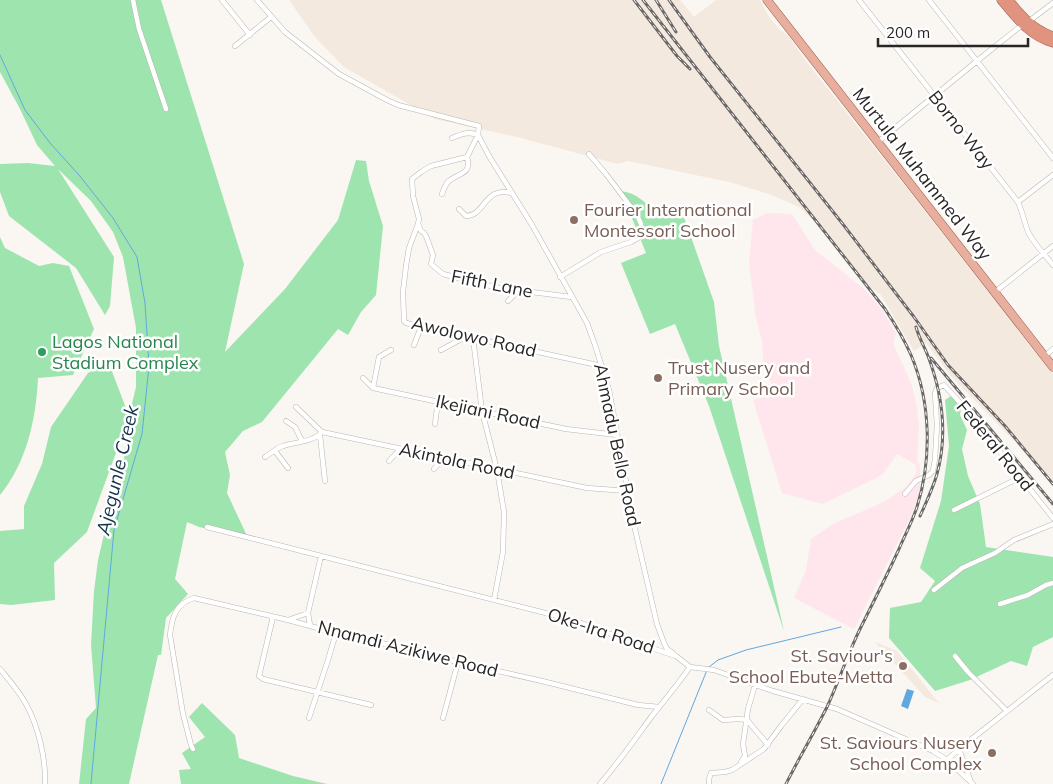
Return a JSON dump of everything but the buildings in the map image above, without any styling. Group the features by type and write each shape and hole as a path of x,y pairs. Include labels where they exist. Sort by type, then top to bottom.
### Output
{"highway":[{"path":"1001,0 1039,37 1053,43"},
{"path":"1009,0 1025,24 1053,36"}],"main road":[{"name":"Murtula Muhammed Way","path":"767,0 1053,367"}],"street":[{"path":"133,0 139,29 166,109"},
{"path":"222,0 250,34"},
{"path":"257,0 285,32 339,74 398,105 479,126 478,135 467,157 466,170 449,181 442,194"},
{"name":"Borno Way","path":"859,0 1018,202 1027,230 1053,265"},
{"path":"929,0 1053,158"},
{"path":"878,142 977,61 1053,3"},
{"path":"235,46 271,17"},
{"path":"452,138 473,132 478,135"},
{"name":"Ahmadu Bello Road","path":"478,135 587,322 609,390 634,525 657,624 665,646 676,656"},
{"path":"560,277 601,252 631,242 638,238 642,232 638,215 588,154"},
{"name":"Awolowo Road","path":"467,157 431,166 412,179 413,196 419,219 409,248 406,266 403,292 403,318 406,323 602,366"},
{"path":"1018,202 1053,175"},
{"path":"459,210 466,216 473,215 494,194 511,193"},
{"name":"Fifth Lane","path":"418,224 426,236 433,255 431,264 443,274 518,291 571,297"},
{"path":"995,292 1053,246"},
{"path":"508,301 518,291"},
{"path":"414,345 421,327"},
{"path":"441,350 465,336"},
{"path":"473,338 482,411 497,470 504,512 503,552 494,600"},
{"path":"373,388 379,357 391,350"},
{"path":"1045,356 1053,350"},
{"path":"363,378 373,388"},
{"name":"Federal Road","path":"905,494 916,481 933,471 938,425 935,393 938,388 944,385 964,407 1053,518"},
{"name":"Ikejiani Road","path":"373,388 566,429 618,435"},
{"path":"435,424 438,401"},
{"path":"296,407 321,433 325,480"},
{"path":"286,421 295,427 302,441"},
{"path":"265,457 282,446 302,441 321,433"},
{"name":"Akintola Road","path":"321,433 587,488 628,491"},
{"path":"389,460 400,449"},
{"path":"275,451 288,468"},
{"path":"434,469 444,458"},
{"path":"954,510 1021,477"},
{"path":"934,590 962,568 995,553 1014,540 1053,524"},
{"name":"Oke-Ira Road","path":"207,526 573,620 676,656 690,667 714,670 773,691 837,709 933,750 972,783"},
{"path":"310,625 308,613 321,556"},
{"path":"1000,604 1028,595 1053,582"},
{"name":"Nnamdi Azikiwe Road","path":"193,749 190,745 183,714 170,634 175,614 181,604 194,598 638,705 659,707"},
{"path":"288,620 308,613"},
{"path":"273,617 259,676 263,679 371,705"},
{"path":"309,718 336,633"},
{"path":"955,656 968,672 1007,711"},
{"path":"443,718 458,662"},
{"path":"600,784 690,667"},
{"path":"0,669 21,695 41,743 45,784"},
{"path":"947,760 975,735 1053,675"},
{"path":"741,764 745,756 743,744 748,709 755,685"},
{"path":"709,784 711,773 732,770 764,749 780,726 803,699"},
{"path":"709,710 723,720 747,720 768,745"},
{"path":"959,748 972,783"}],"shaded area":[{"path":"289,0 680,0 694,17 716,0 760,0 778,28 788,36 1053,373 1053,481 950,375 926,343 914,351 881,295 868,286 818,224 799,207 769,194 729,182 628,161 618,164 517,137 435,119 344,67 315,37"},
{"path":"767,213 792,214 815,250 865,290 883,311 896,334 893,343 911,383 916,403 919,424 917,461 920,466 920,490 912,514 854,629 794,598 806,570 811,539 833,524 884,502 905,488 916,474 916,465 897,454 882,475 823,504 782,493 753,400 777,393 764,370 762,341 756,318 749,263 753,220"},
{"name":"St. Saviour's School Ebute-Metta","path":"875,642 897,651 939,703 925,697"}],"green space":[{"path":"0,0 161,0 244,264 225,352 285,289 338,220 356,160 366,161 369,181 383,226 376,295 361,312 348,335 338,329 262,422 243,431 225,452 230,475 227,493 248,538 199,527 187,522 175,579 188,594 166,618 161,655 158,655 129,784 79,784 86,719 96,708 91,645 98,560 124,459 128,420 87,532 54,563 55,600 11,605 0,604 0,531 24,529 24,506 42,464 51,427 88,373 108,361 129,416 136,387 136,328 123,257 113,232 91,201 58,169 114,257 110,306 105,315 76,268 9,216 0,192 0,164 28,163 55,166 37,145 0,72"},
{"path":"621,191 637,197 659,215 681,212 685,220 714,302 719,346 784,631 709,406 675,324 650,334 621,263 646,253"},
{"name":"Lagos National Stadium Complex","path":"0,237 5,248 39,266 53,263 69,266 94,329 73,375 38,378 35,409 28,440 17,469 0,495"},
{"path":"951,396 962,401 960,415 967,430 962,449 968,476 980,504 986,547 1053,557 1053,637 1033,647 1027,666 1011,661 970,680 935,691 889,638 890,608 921,602 935,581 920,568 941,501 949,446 945,400"},
{"path":"202,703 235,735 239,758 293,776 327,784 181,784 179,770 191,769 182,753 205,737 189,717"}],"water":[{"path":"907,689 914,691 908,709 901,706"}],"waterway":[{"name":"Ajegunle Creek","path":"0,55 25,110 113,218 137,257 145,303 149,366 142,434 114,530 91,784"},
{"path":"709,667 718,660 746,650 841,627"},
{"path":"661,784 707,670"}],"railway":[{"path":"634,0 677,56 690,69"},
{"path":"643,0 885,309 911,355 918,373 926,411 927,450 925,470 922,489 911,523 856,637 827,707 786,784"},
{"path":"656,0 676,32"},
{"path":"669,0 710,57 914,317 948,365 1005,426 1053,484"},
{"path":"916,327 937,384 943,429 937,474 920,516"},
{"path":"931,358 1053,504"}],"place":[{"name":"Fourier International Montessori School","path":"574,220"},
{"name":"Lagos National Stadium Complex","path":"42,352"},
{"name":"Trust Nusery and Primary School","path":"658,378"},
{"name":"St. Saviour's School Ebute-Metta","path":"903,666"},
{"name":"St. Saviours Nusery School Complex","path":"992,753"}]}
